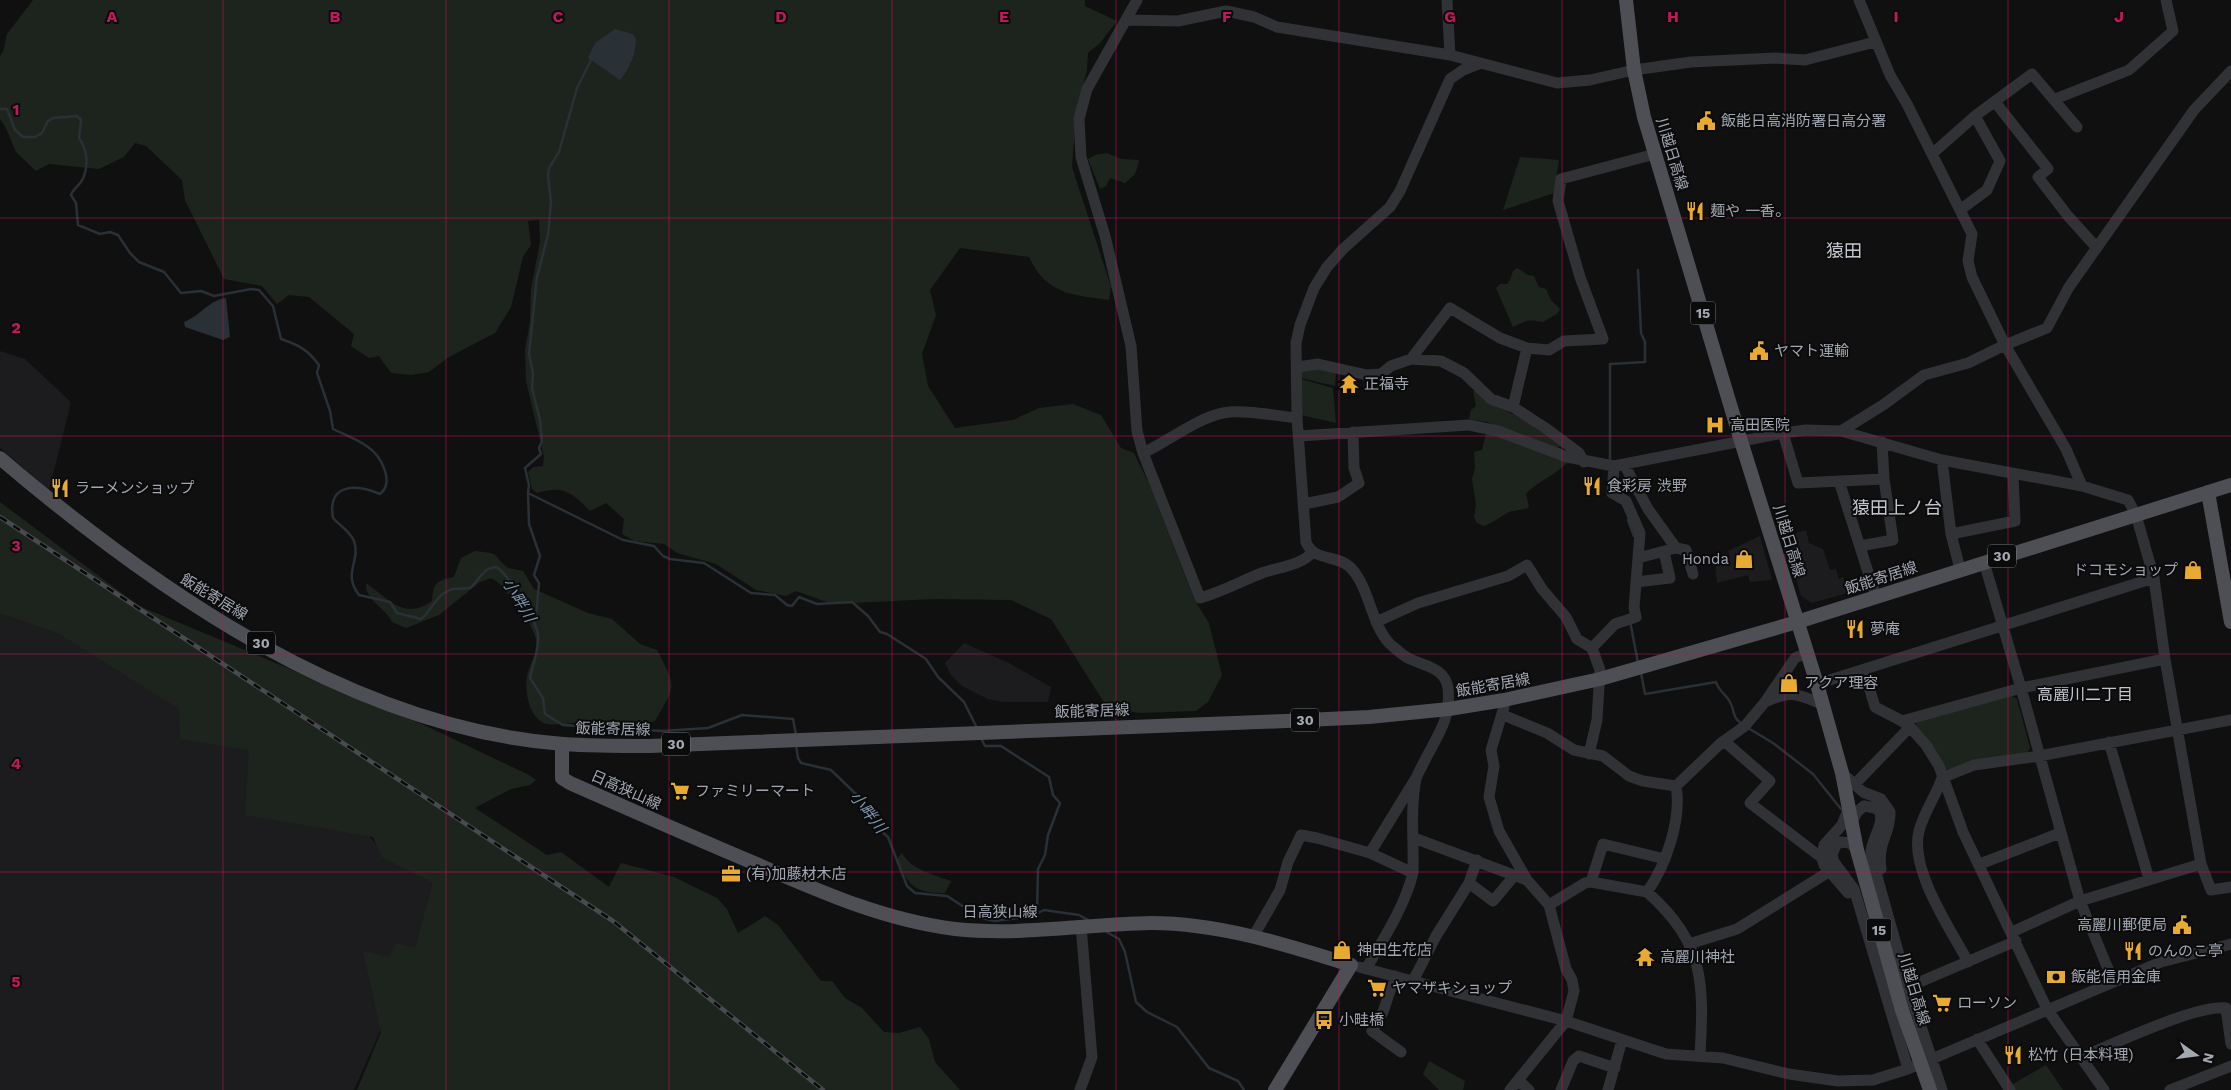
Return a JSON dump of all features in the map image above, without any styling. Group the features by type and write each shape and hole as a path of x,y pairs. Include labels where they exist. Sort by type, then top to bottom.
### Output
{"main road":[{"name":"川越日高線","path":"1626,0 1634,70 1655,154 1740,441 1817,684 1842,773 1857,850 1902,1010 1930,1090"},
{"name":"飯能寄居線","path":"0,458 67,516 146,575 226,625 312,672 382,703 503,736 562,744 650,746 1286,721 1449,709 1504,700 1600,679 1797,622 2231,485"},
{"path":"2208,492 2231,622"},
{"name":"日高狭山線","path":"562,744 562,778 570,783 853,905 908,921 956,929 995,931 1106,925 1180,925 1253,937 1351,965"},
{"path":"1275,1090 1351,965"}],"street":[{"path":"1137,0 1088,89 1079,119 1081,157 1105,236 1131,346 1137,432 1143,453 1200,598 1262,573 1298,563 1306,559 1312,552"},
{"path":"1447,0 1450,55"},
{"path":"1858,0 1890,75 1972,234 1968,260 1972,277 2004,345 2066,449 2082,486"},
{"path":"2055,100 2129,70 2173,31 2166,0"},
{"path":"1127,20 1178,21 1226,11 1254,17 1277,28 1450,55 1557,83 1590,80 1634,70 1691,62 1736,59 1805,60 1875,42"},
{"path":"1370,853 1417,776 1447,721 1449,709 1448,686 1440,672 1433,667 1407,658 1389,643 1376,622 1358,578 1349,567 1312,552 1306,542 1297,418 1298,367 1296,343 1300,325 1314,288 1327,268 1343,249 1390,207 1409,172 1450,79 1463,70 1480,63"},
{"path":"1840,430 1883,404 1924,375 1968,363 2004,345 2047,328 2069,287 2194,110 2231,71"},
{"path":"1932,154 1975,116 2032,74 2077,127"},
{"path":"1995,102 2048,169 2038,177 2068,216 2097,248"},
{"path":"1960,210 1987,190 2000,161 1975,116"},
{"path":"1411,359 1450,308 1500,338 1527,348 1549,350 1564,341 1603,339 1580,277 1558,201 1561,179 1655,154"},
{"path":"1513,407 1527,348"},
{"path":"1298,367 1318,364 1367,376 1381,374 1391,366 1411,359 1428,358 1441,361 1464,373 1491,399 1513,407 1579,454 1584,462"},
{"path":"1143,453 1156,448 1164,440 1224,413 1297,418"},
{"path":"1299,436 1481,426 1584,462 1619,465 1783,433 1806,430 1840,430 1942,460 2013,475 2082,486 2128,500 2136,515 2154,578 2165,659 2201,864 2211,890 2231,887"},
{"path":"1304,504 1338,496 1359,483 1354,468 1353,432"},
{"path":"1783,433 1798,483 1884,479"},
{"path":"1860,546 1893,540 1884,479 1882,442"},
{"path":"1942,460 1951,534 1960,569"},
{"path":"1619,465 1676,548"},
{"path":"1592,648 1615,624 1632,618 1640,533 1626,501 1612,493 1619,465"},
{"path":"1951,534 2015,521 2013,475"},
{"path":"1839,480 1876,596"},
{"path":"1638,558 1676,548 1686,550 1693,574"},
{"path":"1636,582 1670,578 1664,552"},
{"path":"1984,562 2080,901 2113,980"},
{"path":"1376,622 1418,603 1508,576 1527,565 1542,589 1566,617 1577,639 1592,648 1600,670 1597,720 1589,754"},
{"path":"1817,684 2154,578"},
{"path":"1676,786 1724,742 1745,726 1766,702 1795,658 1807,653"},
{"path":"1854,786 1906,724 2021,688 2165,659"},
{"path":"1864,670 1875,707 1906,724 1926,744 1939,766 1963,832 1980,864 2047,1009 2104,1090"},
{"path":"1766,702 1784,694 1799,695 1822,704"},
{"path":"1504,700 1503,715 1491,750 1494,766 1489,797 1498,830 1527,880 1549,905 1566,969 1572,980 1574,991 1566,1021 1510,1090"},
{"path":"1503,715 1547,733 1574,750 1603,756 1629,776 1643,781 1676,786"},
{"path":"1968,962 1922,871 1918,849 1919,831 1942,778 1974,765 2039,756 2177,728 2231,720"},
{"path":"1724,742 1770,781 1750,803 1822,858 1830,872 1858,906"},
{"path":"2109,742 2149,879"},
{"path":"1842,773 1854,786 1881,799 1890,812 1890,819 1881,842 1879,856 1890,925"},
{"path":"1366,968 1391,926 1410,885 1413,873 1414,798 1417,776"},
{"path":"1647,892 1657,879 1665,859 1679,804 1676,786"},
{"path":"1822,858 1824,844 1842,825 1849,806"},
{"path":"1852,822 1857,812 1864,806 1875,808 1880,812 1881,818 1872,843 1871,855 1908,986 1942,1090"},
{"path":"1980,864 2060,833"},
{"path":"1253,937 1280,890 1288,862 1301,835 1370,853 1413,873"},
{"path":"1414,838 1478,860 1527,880"},
{"path":"1857,850 1850,843 1841,842 1836,845 1832,855 1837,867 1854,889 1911,1068 1924,1090"},
{"path":"1591,882 1602,844 1665,859"},
{"path":"1413,981 1436,936 1469,883 1478,860"},
{"path":"1908,986 1968,962 2080,901 2201,864"},
{"path":"1689,944 1737,929 1830,872"},
{"path":"1469,883 1493,901 1515,875"},
{"path":"1549,905 1585,883 1591,882 1647,892 1671,916 1689,944 1700,973 1703,1000 1700,1055"},
{"path":"1080,1090 1092,1057 1085,926"},
{"path":"1351,965 1566,1021 1666,1054 1723,1058 1839,1086 1875,1085 2113,980 2161,962 2231,944"},
{"path":"1395,976 1383,1012 1372,1031 1401,1052"},
{"path":"2081,1057 2192,1013 2220,1007 2226,1008 2231,1044"},
{"path":"1977,1039 2010,1090"},
{"path":"1608,1090 1622,1040"},
{"path":"1561,1090 1573,1061 1579,1056 1615,1068"},
{"path":"2170,1090 2231,1066"},
{"path":"1519,1081 1529,1090"}],"shaded area":[{"path":"33,0 1085,0 1085,6 1117,21 1100,43 1088,53 1087,70 1076,113 1072,167 1111,287 1109,300 1072,294 1052,286 1043,279 1029,257 960,248 930,290 936,315 922,354 928,386 955,428 1013,420 1039,408 1073,404 1101,415 1121,448 1134,453 1150,486 1194,599 1209,623 1222,675 1208,702 1196,711 1139,713 1107,707 1051,619 1011,600 934,599 832,604 796,591 786,596 756,590 716,564 677,553 664,544 635,541 622,534 624,519 606,503 590,511 578,499 566,492 553,490 537,493 532,489 528,472 533,467 543,466 544,457 526,381 525,350 530,321 531,289 540,242 539,220 528,221 531,245 523,257 511,307 495,333 449,357 429,372 411,375 391,373 379,356 369,358 351,346 354,334 309,297 289,295 277,304 262,286 224,279 185,200 182,180 146,146 135,143 124,157 99,169 49,164 36,171 16,152 0,119 0,56 3,52 7,34"},
{"path":"615,29 633,34 636,39 632,61 620,80 588,58 595,43"},
{"path":"1107,153 1121,159 1139,160 1139,162 1135,174 1125,183 1110,178 1106,186 1100,189 1088,159 1095,155"},
{"path":"1520,157 1559,160 1554,193 1503,210"},
{"path":"1517,268 1528,275 1534,276 1539,287 1546,289 1551,300 1560,309 1557,314 1543,322 1528,321 1513,327 1496,288 1500,284 1507,284 1513,271"},
{"path":"226,298 230,337 223,340 185,327 184,322 209,305"},
{"path":"0,351 25,359 71,402 49,490 0,448"},
{"path":"1317,367 1336,372 1335,386 1301,378 1302,371"},
{"path":"1301,379 1333,388 1336,423 1301,415"},
{"path":"1479,390 1486,401 1525,420 1561,446 1556,448 1487,422 1469,419 1471,410 1476,406 1473,391"},
{"path":"1491,433 1567,463 1526,494 1529,507 1509,512 1484,526 1477,523 1474,517 1476,505 1472,479 1475,468 1474,452 1482,450 1486,434"},
{"path":"0,502 139,606 424,725 527,774 536,780 530,785 511,789 475,808 547,855 561,852 609,887 621,863 674,877 717,898 727,909 738,933 765,916 778,925 821,981 832,981 845,998 862,1008 884,1032 899,1033 920,1027 929,1039 935,1062 960,1090 357,1090 381,1032 363,951 389,957 396,943 415,948 433,883 382,857 373,837 245,815 249,750 180,739 179,709 58,633 0,613"},
{"path":"1806,530 1809,543 1823,549 1830,570 1836,569 1839,579 1843,577 1848,593 1812,603 1801,596 1783,537"},
{"name":"Honda","path":"1760,536 1772,580 1750,582 1748,575 1717,583 1715,561 1730,557 1728,551"},
{"path":"475,551 495,555 508,568 523,571 534,589 588,613 612,619 640,644 657,650 668,672 671,686 667,700 655,721 637,724 583,722 548,724 541,722 532,711 526,687 528,672 537,643 535,635 514,595 508,594 499,583 491,578 480,582 439,615 406,628 392,622 369,595 366,583 397,606 413,609 422,607 432,601 433,590 437,583 454,577 461,558"},
{"path":"0,596 257,743 367,834 387,856 439,884 419,944 354,1090 0,1090"},
{"path":"964,643 1009,663 1051,687 1048,702 1003,702 988,699 962,686 951,675 945,663"},
{"path":"2010,695 2017,699 2030,748 2026,755 1949,770 1943,768 1915,728 1917,721"},
{"path":"902,853 917,868 951,881 945,893 926,891 909,882 897,859"},
{"path":"1429,1061 1465,1081 1463,1090 1439,1090 1423,1074"},
{"path":"2046,1065 2063,1090 2014,1090 2011,1085"}],"waterway":[{"path":"591,60 577,88 559,152 549,168 551,202 548,235 537,277 529,354 533,373 532,388 540,420 542,441 539,448 541,454 525,468 529,485 528,493 623,540 654,546 663,556 670,559 704,563 751,593 775,595 787,605 792,606 799,597 817,604 852,602 868,616 880,632 887,634 926,659 938,677 964,702 977,728"},
{"name":"小畔川","path":"0,109 7,109 15,130 23,137 35,137 42,133 48,121 53,118 77,116 81,120 79,138 86,154 84,177 71,195 76,203 78,225 100,234 110,232 118,235 130,253 139,262 164,272 181,293 201,291 214,296 251,289 259,290 273,306 281,339 303,349 319,365 317,373 330,411 333,429 360,442 373,451 381,463 386,476 386,483 380,494 353,488 339,492 334,498 332,507 333,518 352,537 356,548 352,580 359,595 390,602 397,613 421,619 445,592 452,589 470,588 484,572 496,567 514,588 533,620 537,630 538,641 530,678 543,698 545,714 563,725 662,731 708,728 742,715 793,719 796,735"},
{"path":"1610,461 1610,364 1645,362 1645,342 1641,333 1638,270"},
{"path":"528,493 529,524 540,556 534,575 539,583 536,618 534,620"},
{"path":"1628,520 1634,536"},
{"path":"1630,621 1638,663"},
{"path":"1641,673 1645,694 1716,682 1732,705 1735,716 1741,723"},
{"path":"1748,728 1773,743 1813,774 1841,809"},
{"path":"981,738 985,746 1001,746 1049,777 1053,795 1060,803 1048,835 1045,855 1038,869 1037,913"},
{"name":"小畔川","path":"796,745 798,758 801,763 831,770 859,797 877,827 888,837 907,886 915,893 947,896 981,918 995,921 1032,916 1044,910 1079,915 1090,921"},
{"name":"小畔川","path":"1105,931 1119,939 1125,952 1136,1002 1147,1012 1177,1027 1209,1068 1238,1081 1244,1090"}],"railway":[{"path":"0,517 613,921 823,1090"}],"place":[{"name":"飯能日高消防署日高分署","path":"1706,121"},
{"name":"麺や 一香。","path":"1695,211"},
{"name":"ヤマト運輸","path":"1759,351"},
{"name":"正福寺","path":"1349,384"},
{"name":"高田医院","path":"1715,425"},
{"name":"食彩房 渋野","path":"1592,486"},
{"name":"ラーメンショップ","path":"60,488"},
{"name":"Honda","path":"1744,559"},
{"name":"ドコモショップ","path":"2193,570"},
{"name":"夢庵","path":"1855,629"},
{"name":"アクア理容","path":"1789,683"},
{"name":"ファミリーマート","path":"680,791"},
{"name":"(有)加藤材木店","path":"731,874"},
{"name":"高麗川郵便局","path":"2182,925"},
{"name":"神田生花店","path":"1342,950"},
{"name":"のんのこ亭","path":"2133,951"},
{"name":"高麗川神社","path":"1645,957"},
{"name":"飯能信用金庫","path":"2056,977"},
{"name":"ヤマザキショップ","path":"1377,988"},
{"name":"ローソン","path":"1942,1003"},
{"name":"小畦橋","path":"1324,1020"},
{"name":"松竹 (日本料理)","path":"2013,1055"}],"district":[{"name":"猿田","path":"1844,250"},
{"name":"猿田上ノ台","path":"1897,507"},
{"name":"高麗川二丁目","path":"2085,694"}]}
